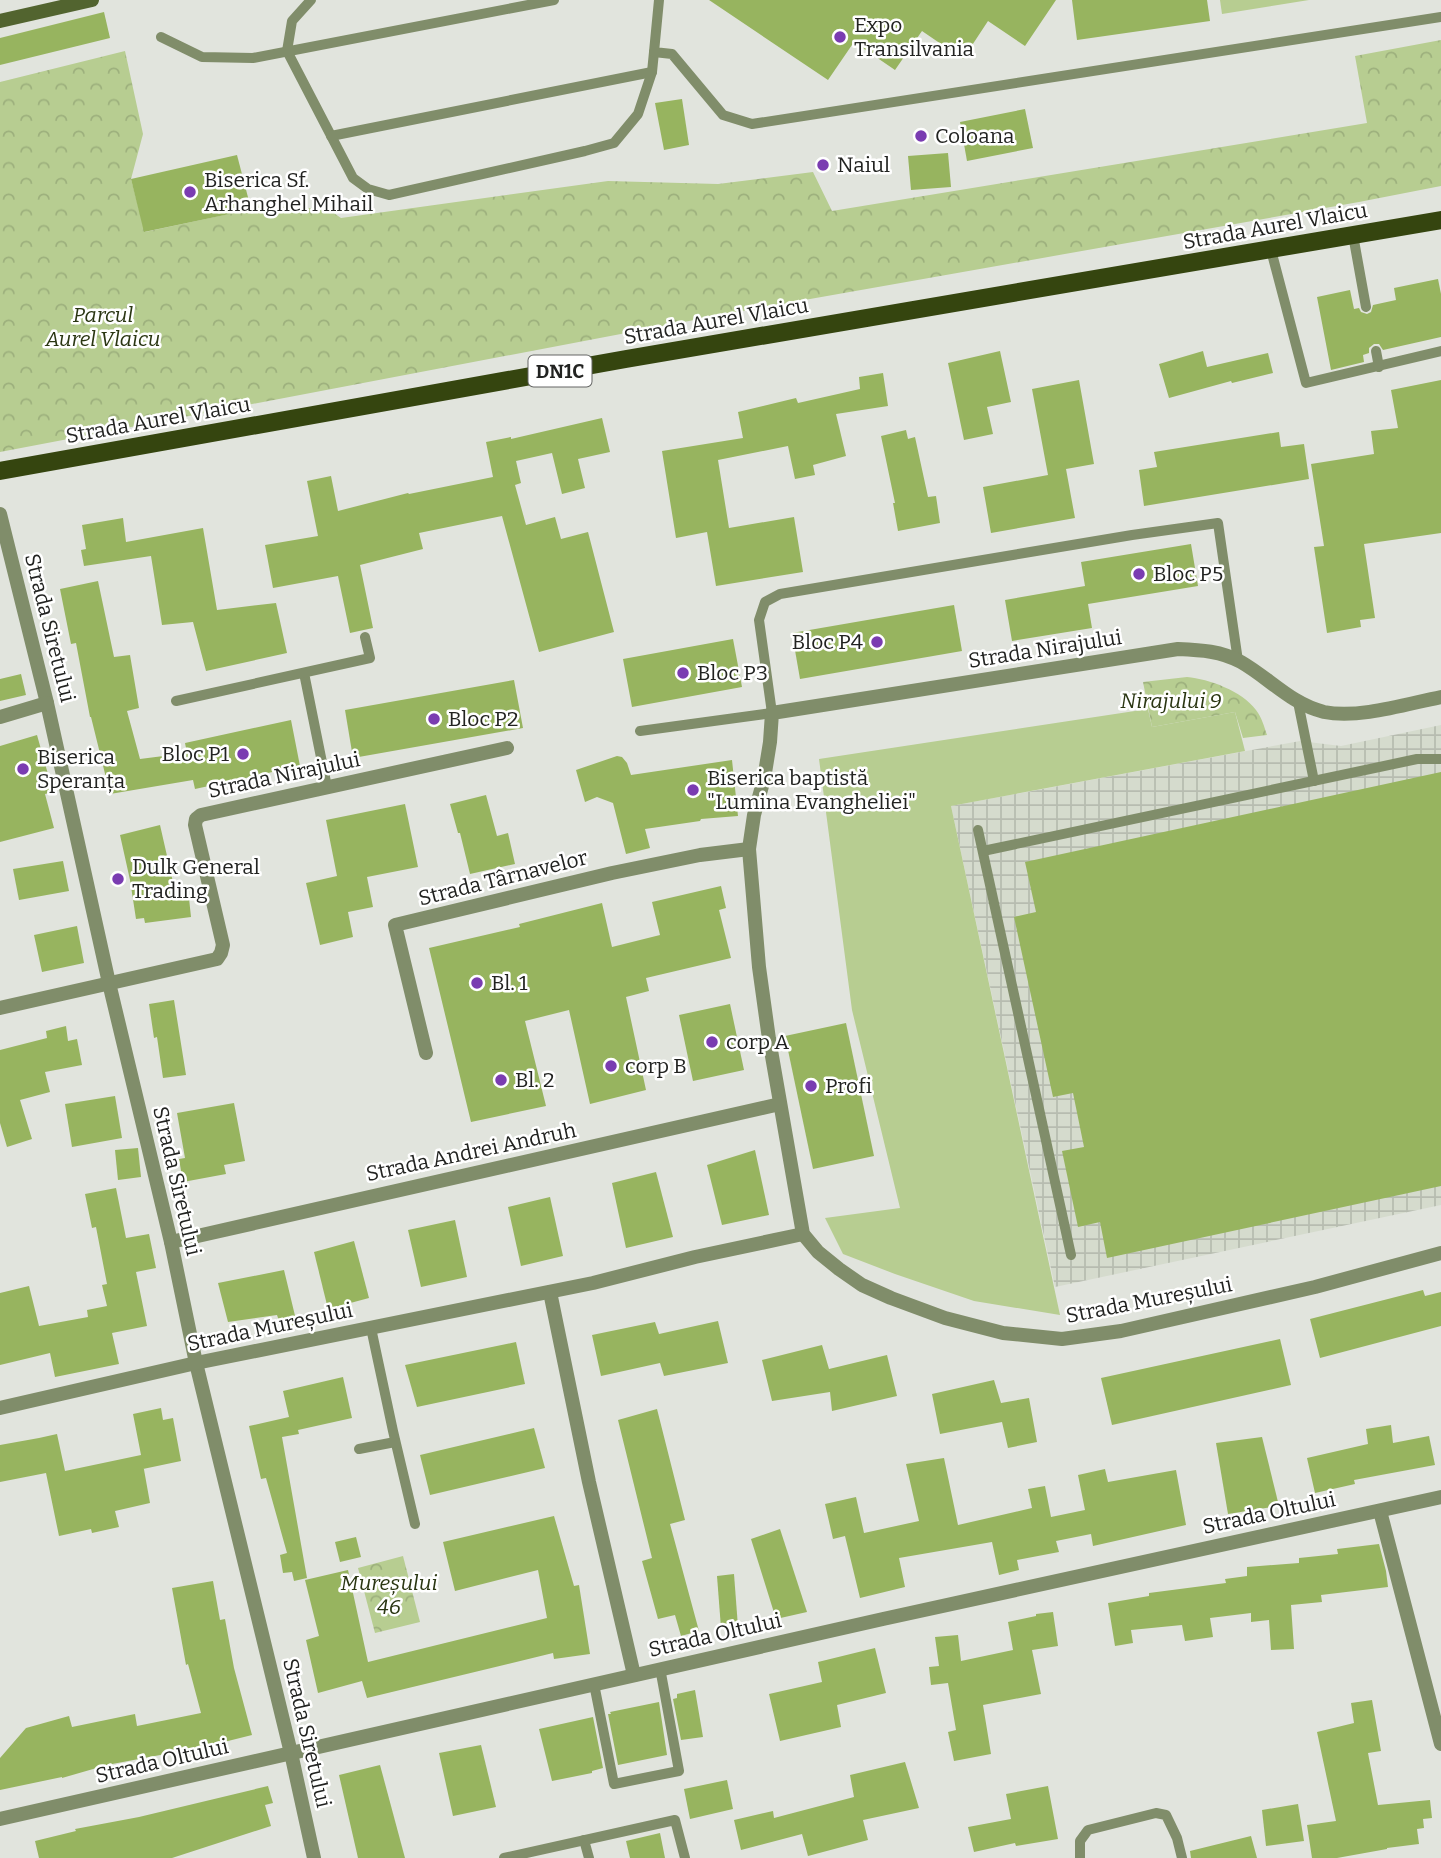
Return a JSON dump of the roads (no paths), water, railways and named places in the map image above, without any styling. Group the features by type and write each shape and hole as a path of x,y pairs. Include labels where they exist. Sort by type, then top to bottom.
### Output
{"main road":[{"name":"Strada Aurel Vlaicu","path":"0,471 626,359 1441,220"}],"street":[{"path":"0,21 92,0"},
{"name":"Strada Siretului","path":"0,514 47,703 109,983 171,1242 196,1363 314,1858"},
{"name":"Strada Nirajului","path":"772,713 1178,649 1204,650 1225,655 1298,702 1322,711 1349,715 1441,697"},
{"path":"0,717 47,703"},
{"path":"772,713 764,779 754,815 749,849 768,1039 803,1234"},
{"name":"Strada Nirajului","path":"109,983 217,959 221,953 223,945 195,825 201,815 507,748"},
{"name":"Strada Târnavelor","path":"426,1053 395,925 612,873 700,855 749,849"},
{"path":"0,1008 109,983"},
{"name":"Strada Andrei Andruh","path":"171,1242 780,1104"},
{"name":"Strada Mureșului","path":"0,1408 196,1363 550,1292 803,1234 818,1252 839,1269 862,1285 891,1298 945,1318 1003,1333 1062,1339 1160,1323 1315,1287 1441,1253"},
{"path":"550,1292 589,1482 634,1675"},
{"name":"Strada Oltului","path":"0,1819 660,1668 1441,1497"},
{"path":"1380,1511 1441,1744"}],"lane":[{"path":"311,0 292,20 287,51 353,178 368,190 388,195 614,143 638,114 652,72 659,0"},
{"path":"162,37 202,57 253,58 554,0"},
{"path":"654,52 671,54 723,115 752,124 1441,17"},
{"path":"331,136 652,72"},
{"path":"1353,236 1366,307"},
{"path":"1271,250 1306,383 1441,351"},
{"path":"1376,352 1379,367"},
{"path":"772,713 759,620 765,602 780,594 1218,523 1238,661"},
{"path":"176,701 370,658 365,637"},
{"path":"304,673 327,788"},
{"path":"1298,702 1314,781"},
{"name":"Strada Nirajului","path":"640,731 772,713"},
{"path":"983,851 1417,759 1441,759"},
{"path":"978,830 1071,1255"},
{"path":"371,1328 415,1524"},
{"path":"359,1449 395,1442"},
{"path":"594,1684 614,1784 679,1771 660,1668"},
{"path":"1080,1858 1080,1841 1088,1830 1156,1813 1166,1815 1177,1838 1182,1858"},
{"path":"504,1858 676,1820 685,1858"},
{"path":"584,1840 589,1858"}],"place":[{"name":"Expo Transilvania","path":"840,37"},
{"name":"Coloana","path":"921,136"},
{"name":"Naiul","path":"823,165"},
{"name":"Biserica Sf. Arhanghel Mihail","path":"190,192"},
{"name":"Bloc P5","path":"1139,574"},
{"name":"Bloc P4","path":"877,642"},
{"name":"Bloc P3","path":"683,673"},
{"name":"Bloc P2","path":"434,719"},
{"name":"Bloc P1","path":"243,754"},
{"name":"Biserica Speranța","path":"23,769"},
{"name":"Biserica baptistă \"Lumina Evangheliei\"","path":"693,790"},
{"name":"Dulk General Trading","path":"118,879"},
{"name":"Bl. 1","path":"477,983"},
{"name":"corp A","path":"712,1042"},
{"name":"corp B","path":"611,1066"},
{"name":"Bl. 2","path":"501,1080"},
{"name":"Profi","path":"811,1086"}],"park label":[{"name":"Parcul Aurel Vlaicu","path":"103,327"},
{"name":"Nirajului 9","path":"1171,701"},
{"name":"Mureșului 46","path":"389,1595"}]}
